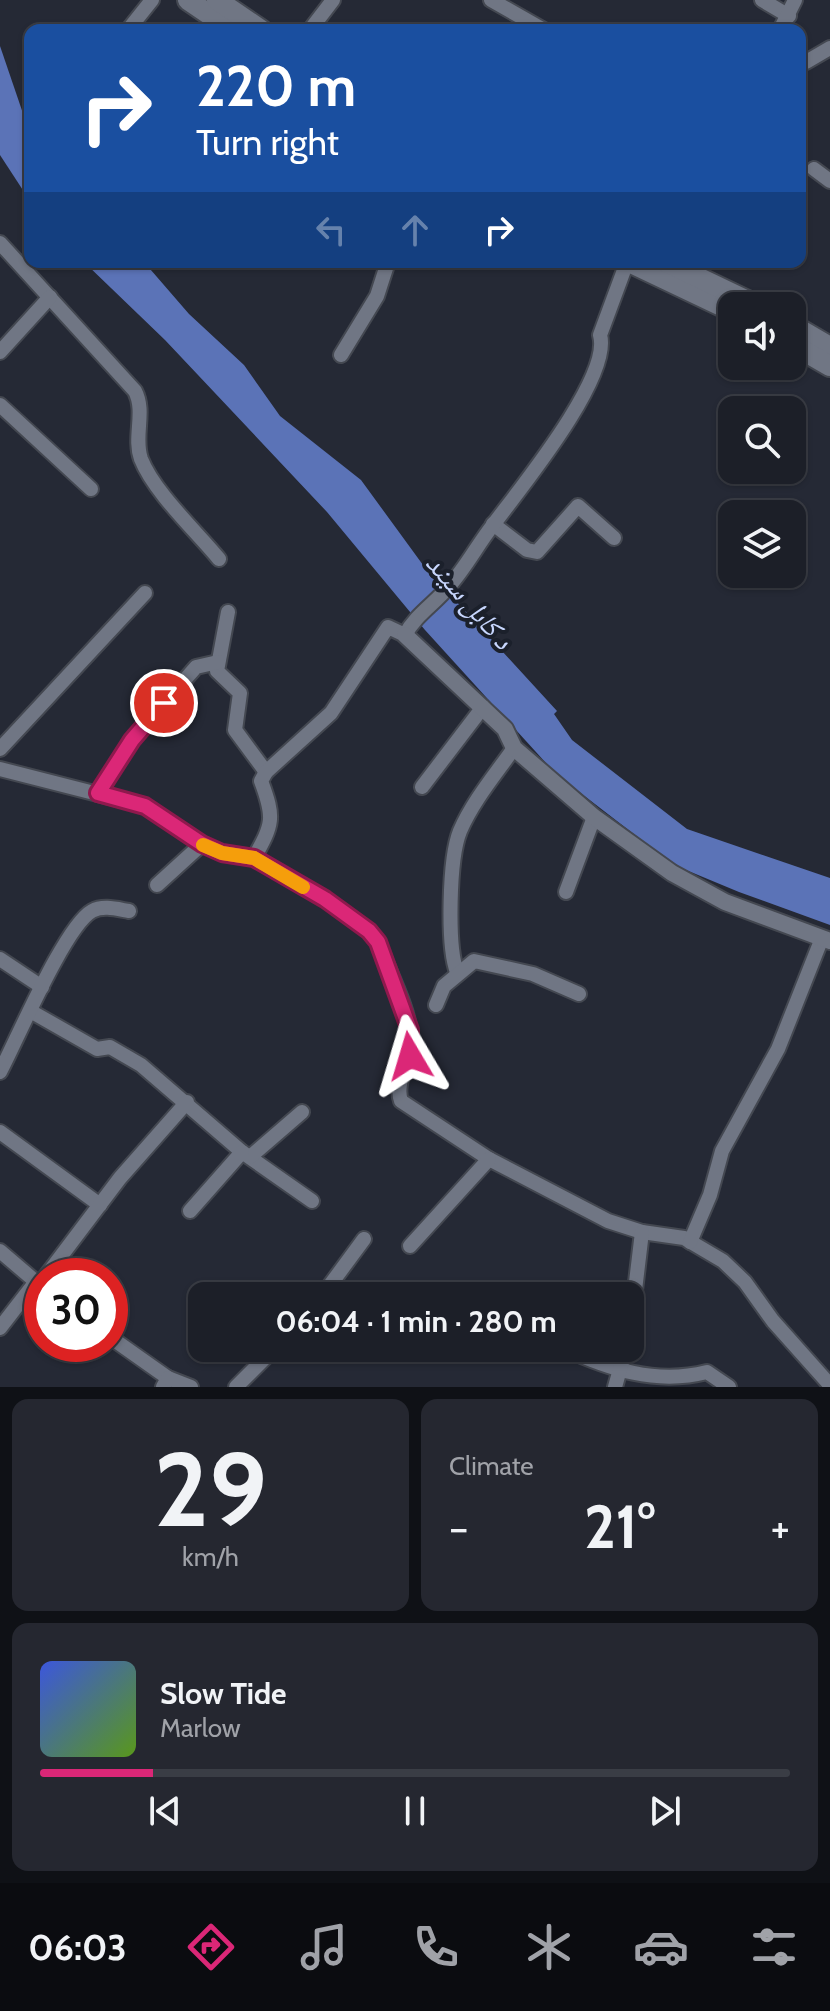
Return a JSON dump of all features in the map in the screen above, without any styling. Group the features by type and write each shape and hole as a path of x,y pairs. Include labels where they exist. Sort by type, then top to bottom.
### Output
{"main road":[{"path":"188,0 223,24"},
{"path":"217,0 252,24"},
{"path":"641,268 718,304"},
{"path":"679,268 729,292"},
{"path":"806,333 830,347"},
{"path":"806,352 830,366"}],"street":[{"path":"133,24 152,0"},
{"path":"315,24 333,0"},
{"path":"491,0 533,24"},
{"path":"762,0 789,16"},
{"path":"784,24 795,0"},
{"path":"806,62 830,48"},
{"path":"814,169 830,181"},
{"path":"0,243 135,391 141,402 140,457 158,486 219,559"},
{"path":"341,355 377,296 386,268"},
{"path":"408,629 450,586 557,441 594,369 602,344 600,335 626,268"},
{"path":"0,352 50,297"},
{"path":"0,405 91,489"},
{"path":"493,524 527,550 537,552 578,506 614,538"},
{"path":"0,749 145,593"},
{"path":"228,612 217,671 240,693 235,730 266,772"},
{"path":"254,858 271,827 272,810 261,781 266,772 331,713 388,627 408,629 505,729 514,748 594,817 672,873 725,902 826,940 778,1049 722,1151 710,1195 690,1242"},
{"path":"98,793 132,740 196,667 218,662"},
{"path":"422,787 483,707"},
{"path":"457,972 450,956 452,892 459,834 478,799 514,748"},
{"path":"0,769 145,806 202,844 222,853 254,858 325,899 369,931 378,942 410,1030 410,1056 399,1091 401,1101 489,1159 608,1221 690,1242 723,1261 745,1282 773,1321 829,1380"},
{"path":"566,892 594,817"},
{"path":"157,885 202,844"},
{"path":"0,1072 42,987 86,917 93,911 110,908 129,911"},
{"path":"0,959 42,987"},
{"path":"436,1005 444,986 457,972 474,961 533,974 579,994"},
{"path":"32,1012 97,1049 110,1047 187,1102 246,1154 312,1201"},
{"path":"60,1258 135,1160 187,1102"},
{"path":"190,1211 246,1154 302,1112"},
{"path":"0,1132 100,1205"},
{"path":"410,1246 489,1159"},
{"path":"636,1282 642,1232"},
{"path":"332,1282 364,1239"},
{"path":"0,1251 24,1270"},
{"path":"0,1328 24,1302"},
{"path":"128,1351 166,1382 191,1387"},
{"path":"236,1387 261,1362"},
{"path":"596,1362 619,1372 658,1378 707,1372 729,1387"},
{"path":"615,1387 622,1362"}],"water":[{"path":"0,46 24,116 24,192 0,155"},
{"path":"90,268 149,268 189,314 244,365 280,416 361,480 423,565 557,711 554,714 572,740 687,829 830,878 830,925 674,865 556,774 425,630 327,512 165,340"}],"slow traffic":[{"path":"203,845 222,853 254,858 303,887"}],"route":[{"path":"164,703 132,740 98,793 145,806 202,844 222,853 254,858 325,899 369,931 378,942 410,1030 410,1056"}],"water label":[{"name":"د کابل سيند","path":"470,601"}]}
